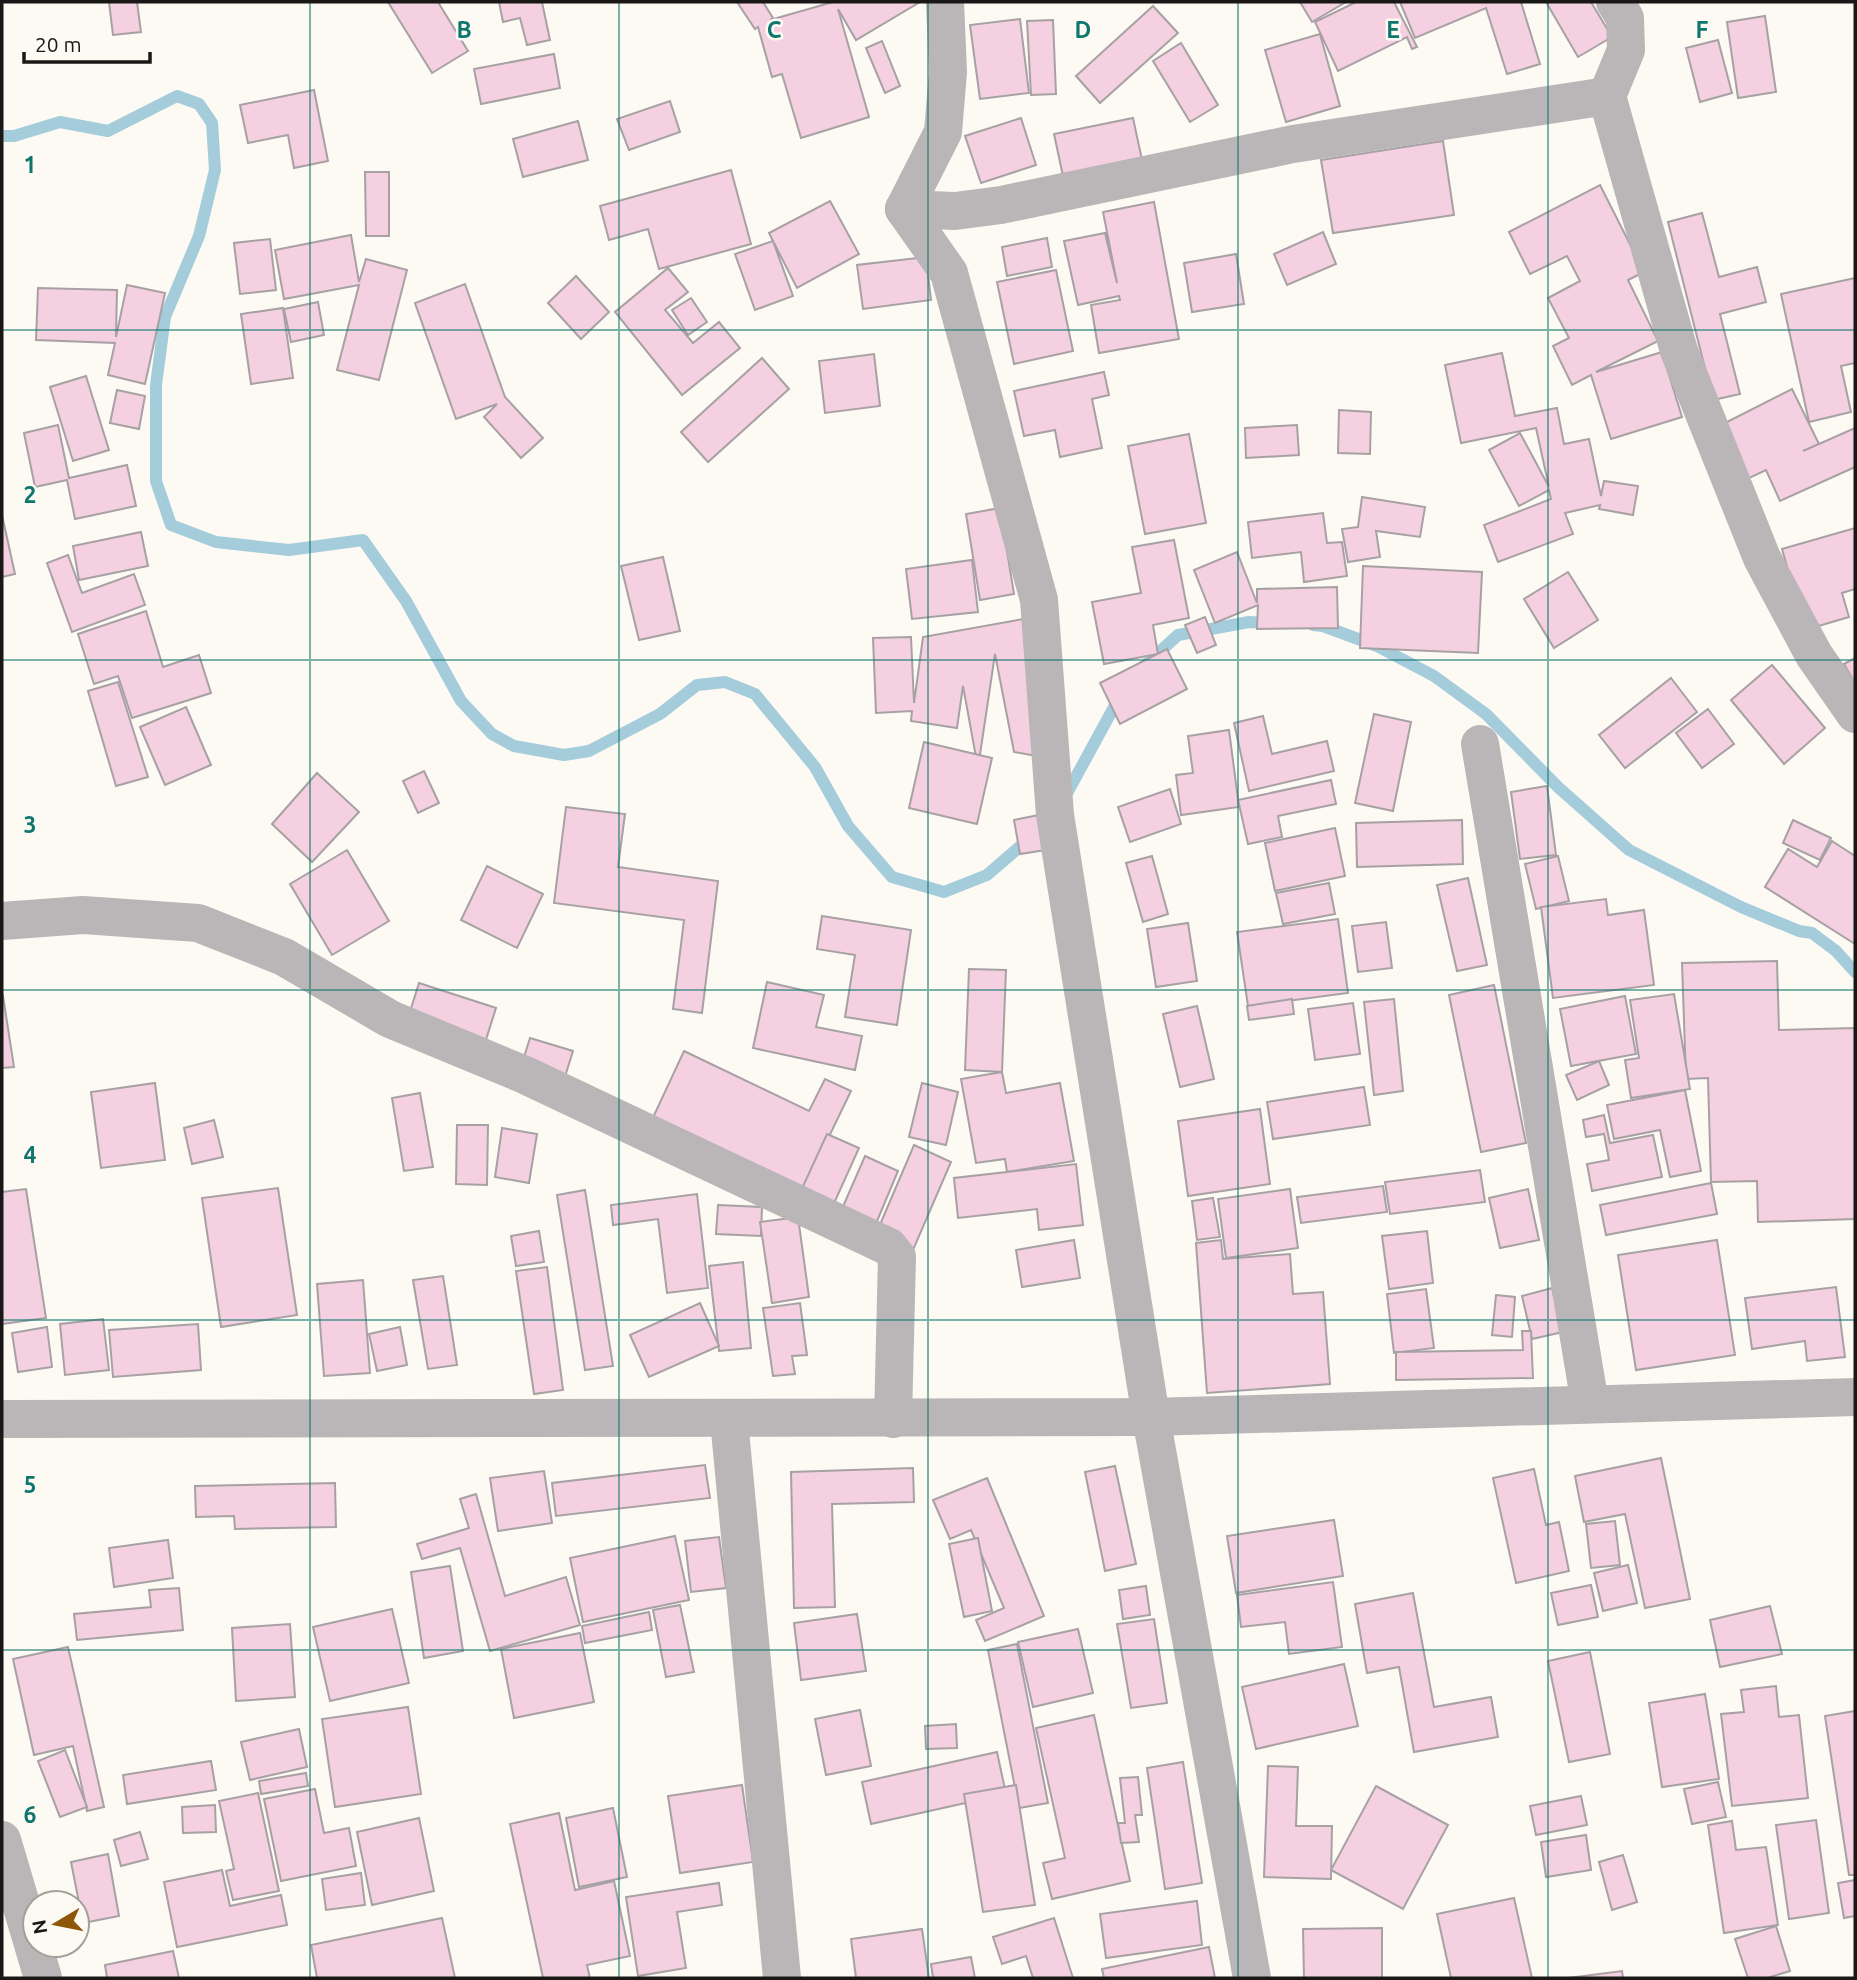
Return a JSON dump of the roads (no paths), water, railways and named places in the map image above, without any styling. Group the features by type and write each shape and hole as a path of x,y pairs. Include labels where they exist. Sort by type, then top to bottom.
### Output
{"street":[{"path":"904,209 943,131 948,72 945,2"},
{"path":"1615,2 1625,18 1626,50 1607,96 1684,364 1762,558 1814,654 1855,714"},
{"path":"904,209 955,211 1001,205 1293,144 1607,96"},
{"path":"904,209 949,273 1038,600 1055,815 1151,1417 1252,1978"},
{"path":"1480,744 1590,1404"},
{"path":"2,921 83,915 198,923 284,957 390,1019 525,1075 888,1247 897,1257 893,1419"},
{"path":"2,1419 729,1420 1151,1417 1855,1397"},
{"path":"729,1420 782,1978"},
{"path":"2,1840 43,1978"}],"waterway":[{"path":"2,136 14,136 60,122 108,131 177,96 199,104 212,123 215,170 199,236 165,317 156,385 156,481 171,525 216,542 289,550 363,540 406,601 461,701 492,734 514,746 564,755 589,751 660,714 697,685 725,682 755,694 815,767 848,826 892,877 944,892 987,875 1031,837"},
{"path":"1142,668 1178,635 1249,622 1274,623"},
{"path":"1313,625 1323,626 1377,646 1434,676 1486,714 1558,787 1629,850 1741,907 1799,931 1812,933 1836,951 1855,972"},
{"path":"1065,797 1120,696"}]}
